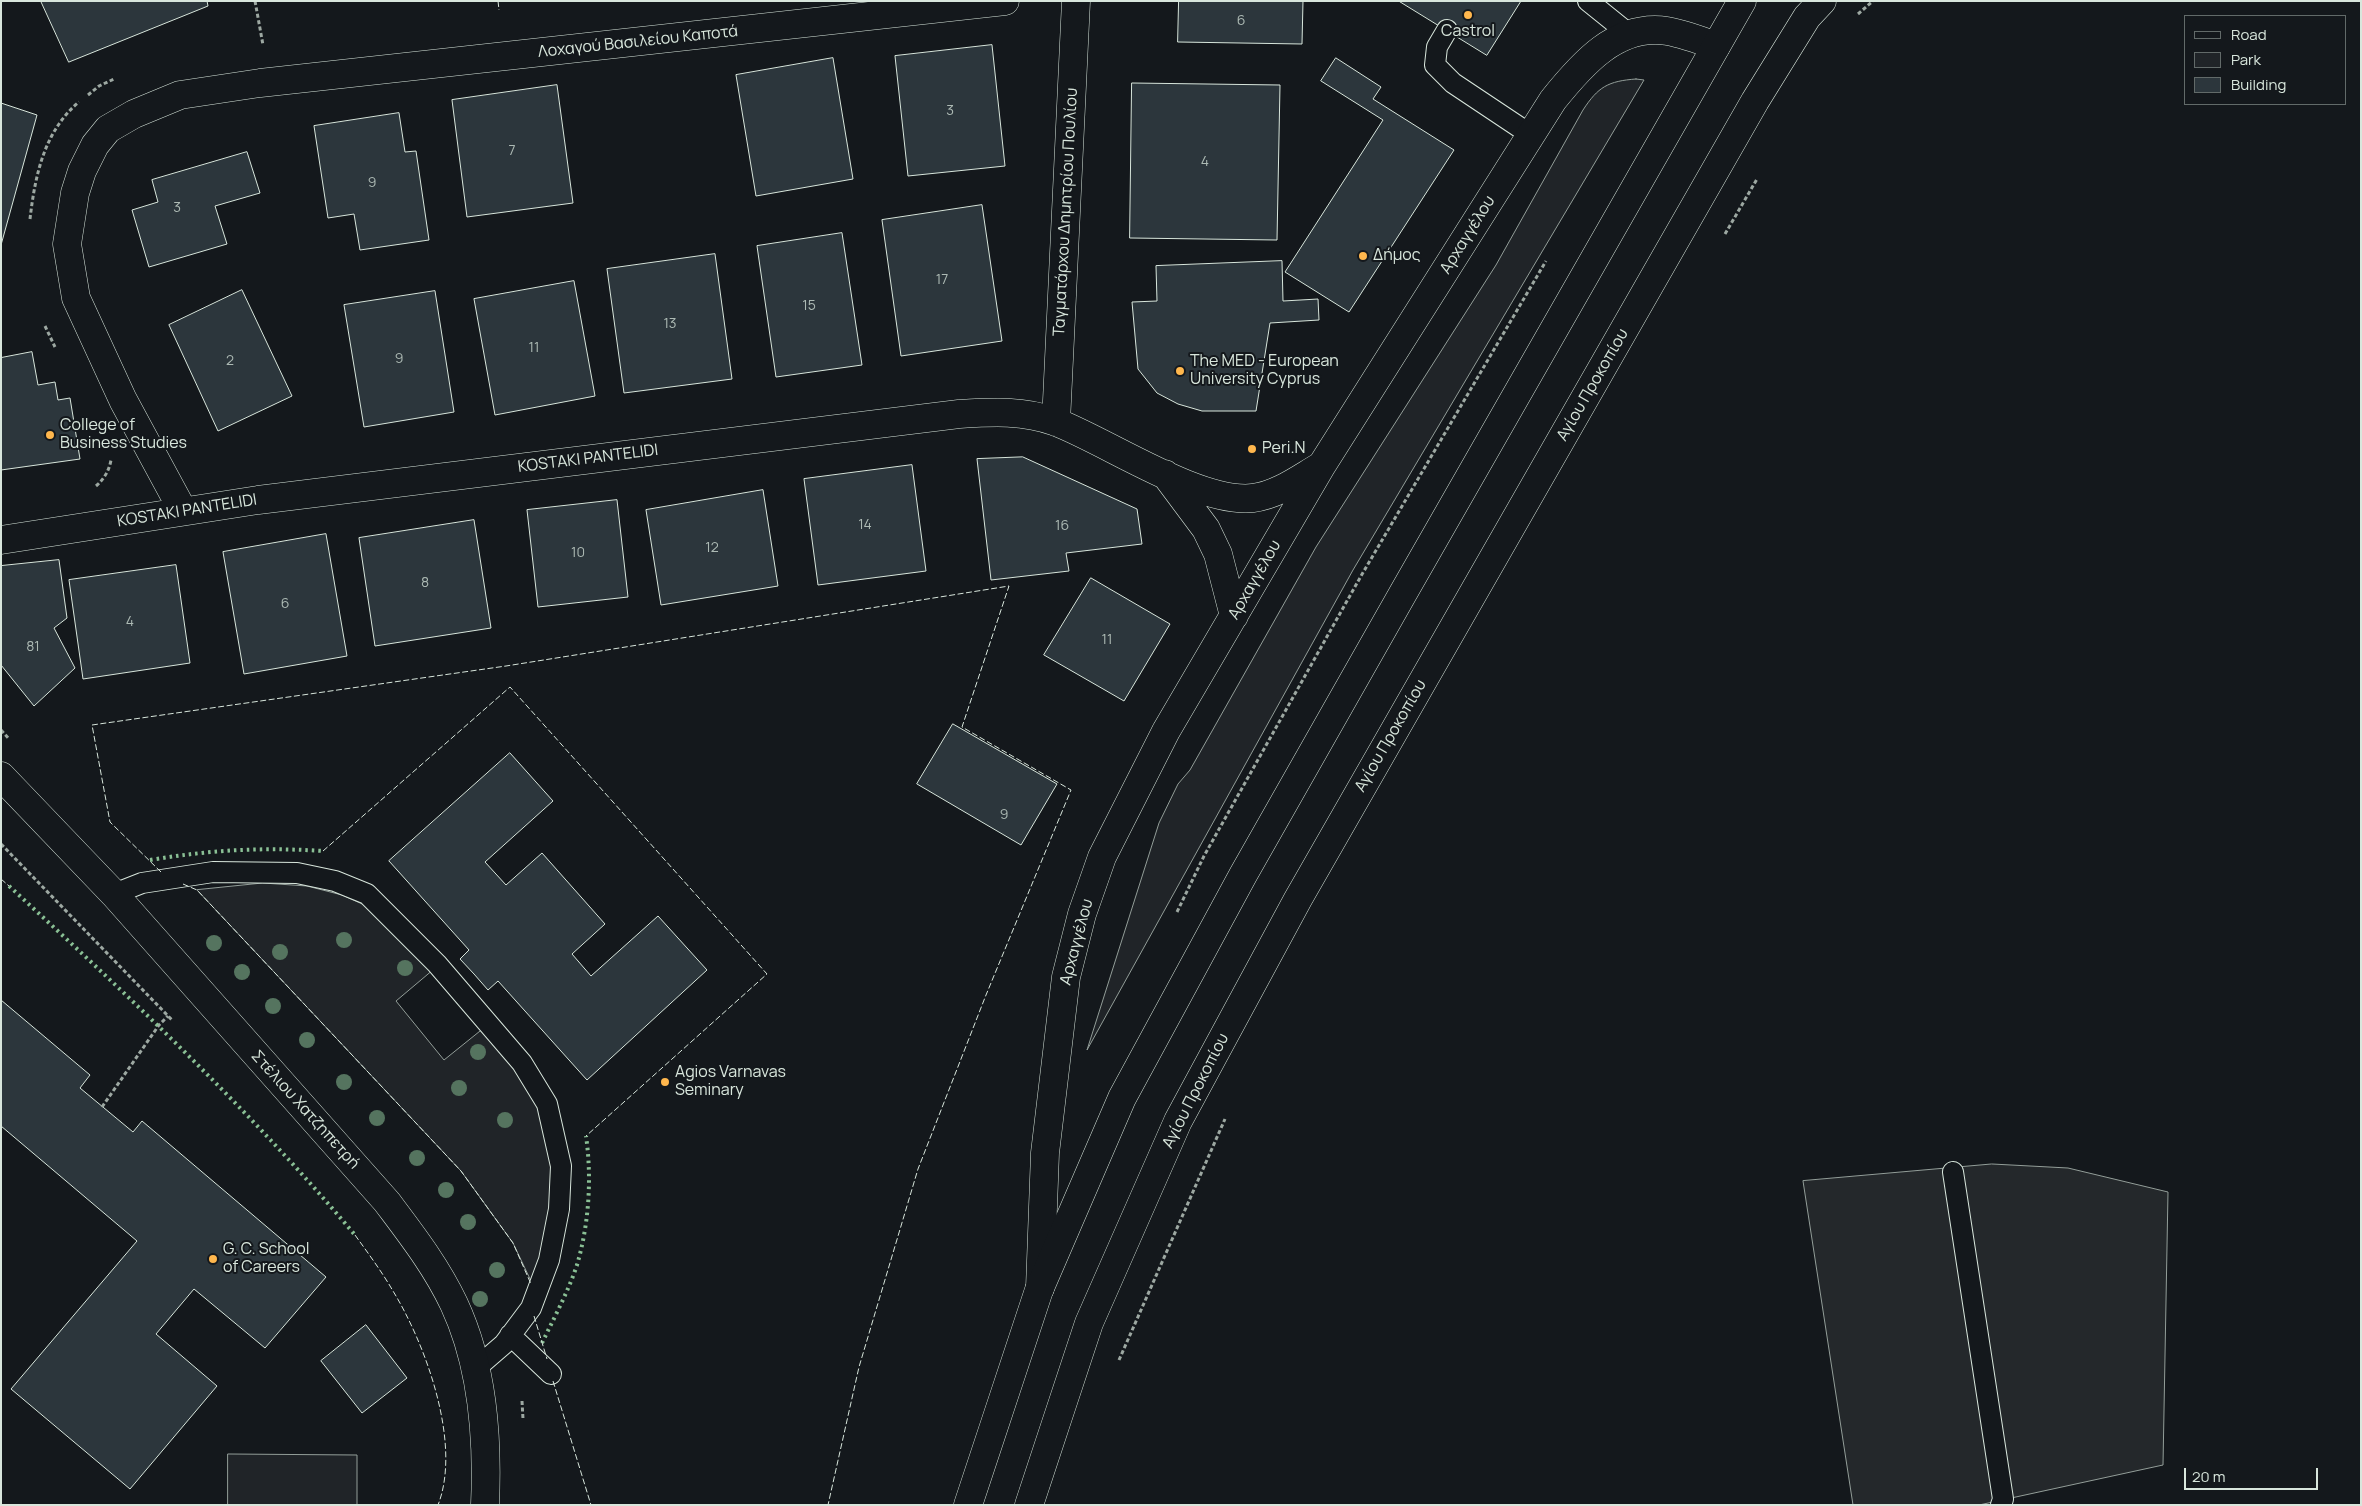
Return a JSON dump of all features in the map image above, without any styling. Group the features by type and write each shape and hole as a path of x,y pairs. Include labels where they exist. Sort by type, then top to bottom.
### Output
{"street":[{"name":"Λοχαγού Βασιλείου Καποτά","path":"183,511 123,400 76,298 67,244 75,193 82,170 95,144 108,130 134,114 180,95 270,82 1006,1"},
{"name":"Ταγματάρχου Δημητρίου Πουλίου","path":"1056,422 1076,1"},
{"path":"968,1505 1040,1290 1086,1177 1122,1098 1397,603 1742,1"},
{"name":"Αγίου Προκοπίου","path":"1029,1505 1089,1323 1178,1120 1298,899 1755,101 1807,17 1822,1"},
{"name":"Αρχαγγέλου","path":"1040,1290 1045,1153 1066,977 1082,914 1102,857 1158,747 1322,465 1553,100 1580,68 1610,43 1629,34 1649,30 1666,31 1716,46"},
{"name":"KOSTAKI PANTELIDI","path":"1,540 183,511 958,414 1000,412 1030,414 1056,422 1165,474 1223,497 1253,498 1274,492 1322,465"},
{"name":"KOSTAKI PANTELIDI","path":"1165,474 1210,538 1218,554 1234,616"},
{"name":"Στέλιου Χατζηπετρή","path":"1,776 114,894 387,1202 428,1256 454,1304 476,1368 485,1431 487,1470 485,1505"}],"lane":[{"path":"1588,1 1629,34"},
{"path":"1447,30 1437,47 1435,65 1453,83 1531,135"},
{"path":"114,894 142,883 213,872 297,873 335,881 367,894 460,989 522,1063 547,1104 561,1166 560,1209 549,1260 531,1308 504,1344 476,1368"},
{"path":"1952,1172 2003,1499 2001,1505"},
{"path":"510,1336 551,1374"}],"path":[{"path":"255,1 270,82"},
{"path":"1855,16 1873,1"},
{"path":"29,228 33,194 44,150 65,114 99,86 122,76"},
{"path":"1721,241 1761,171"},
{"path":"44,324 52,344 57,350"},
{"path":"90,490 102,480 110,469 112,452"},
{"path":"1,844 175,1023"},
{"path":"102,1106 159,1025 168,1016"},
{"path":"1116,1368 1228,1113"}],"green space":[{"path":"1644,80 1353,570 1087,1050 1159,823 1178,784 1190,770 1316,547 1496,265 1583,110 1594,96 1605,87 1618,81"},
{"path":"263,883 307,886 342,895 369,907 434,969 396,1001 444,1060 485,1027 542,1105 556,1163 547,1249 531,1281 513,1243 461,1171 197,890"},
{"path":"228,1454 357,1455 357,1505 228,1505"}],"shaded area":[{"path":"1992,1164 2068,1168 2168,1192 2163,1465 1979,1505 1853,1505 1803,1181"}],"building":[{"path":"41,1 207,1 208,6 69,62"},
{"path":"1179,1 1303,1 1302,44 1178,42"},
{"name":"Castrol","path":"1399,1 1521,1 1487,55"},
{"path":"992,45 1005,166 908,176 895,56"},
{"path":"833,58 853,179 756,196 736,75"},
{"path":"1336,58 1381,87 1373,99 1454,150 1349,312 1285,272 1383,120 1321,81"},
{"path":"1132,83 1280,85 1277,240 1130,238"},
{"path":"557,85 573,203 467,217 452,100"},
{"path":"1,103 37,115 1,245"},
{"path":"399,113 405,152 416,151 429,240 360,250 354,214 328,218 314,126"},
{"path":"247,152 260,193 215,206 227,244 149,267 132,210 158,202 152,180"},
{"path":"982,205 1002,341 901,356 882,220"},
{"path":"842,233 862,365 776,377 757,246"},
{"path":"715,254 732,379 624,393 607,269"},
{"path":"1282,261 1283,301 1318,299 1319,320 1270,323 1256,411 1202,411 1178,404 1157,393 1138,369 1132,302 1157,301 1156,266"},
{"path":"574,281 595,396 495,415 474,299"},
{"path":"242,290 292,396 218,431 169,325"},
{"path":"435,291 454,412 364,427 344,305"},
{"path":"32,352 38,385 55,382 58,400 70,398 80,459 1,470 1,358"},
{"path":"1023,457 1137,509 1142,544 1066,553 1069,571 991,580 977,459"},
{"path":"912,465 926,571 818,585 804,479"},
{"path":"763,490 778,586 661,605 646,510"},
{"path":"617,500 628,597 538,607 527,510"},
{"path":"474,520 491,628 375,646 359,538"},
{"path":"326,534 347,656 244,674 223,552"},
{"path":"59,560 67,618 54,628 75,668 34,706 1,665 1,566"},
{"path":"176,565 190,663 83,679 69,580"},
{"path":"1091,578 1170,624 1124,701 1044,655"},
{"path":"953,724 1057,784 1021,845 917,784"},
{"path":"510,753 553,801 485,862 506,885 542,853 605,924 572,954 591,976 658,916 707,970 587,1080 498,981 488,990 460,959 469,950 389,861"},
{"name":"G. C. School of Careers","path":"1,1000 90,1075 80,1088 133,1132 142,1121 326,1277 265,1348 194,1289 156,1334 217,1386 130,1489 11,1389 137,1241 1,1126"},
{"path":"366,1325 407,1378 362,1413 321,1361"}],"hedge":[{"path":"150,860 236,850 323,851"},
{"path":"9,886 144,1012 231,1098 315,1188 355,1235"},
{"path":"542,1343 561,1305 577,1265 581,1249 587,1217 589,1184 586,1136"}],"fence":[{"path":"498,1 499,10"},
{"path":"161,872 110,822 92,725 506,666 1009,586 962,727 1071,790 986,995 918,1169 859,1367 828,1505"},
{"path":"323,851 510,687 767,974 586,1136"},
{"path":"1,879 9,886"},
{"path":"183,884 197,890 461,1171 513,1243 531,1284"},
{"path":"355,1235 393,1291 405,1313 428,1366 437,1395 446,1453 444,1481 438,1505"},
{"path":"534,1316 547,1359"},
{"path":"553,1381 591,1505"}],"place":[{"name":"Castrol","path":"1468,15"},
{"name":"Δήμος","path":"1363,256"},
{"name":"The MED - European University Cyprus","path":"1180,371"},
{"name":"College of Business Studies","path":"50,435"},
{"name":"Peri.N","path":"1252,449"},
{"name":"Agios Varnavas Seminary","path":"665,1082"},
{"name":"G. C. School of Careers","path":"213,1259"}]}
